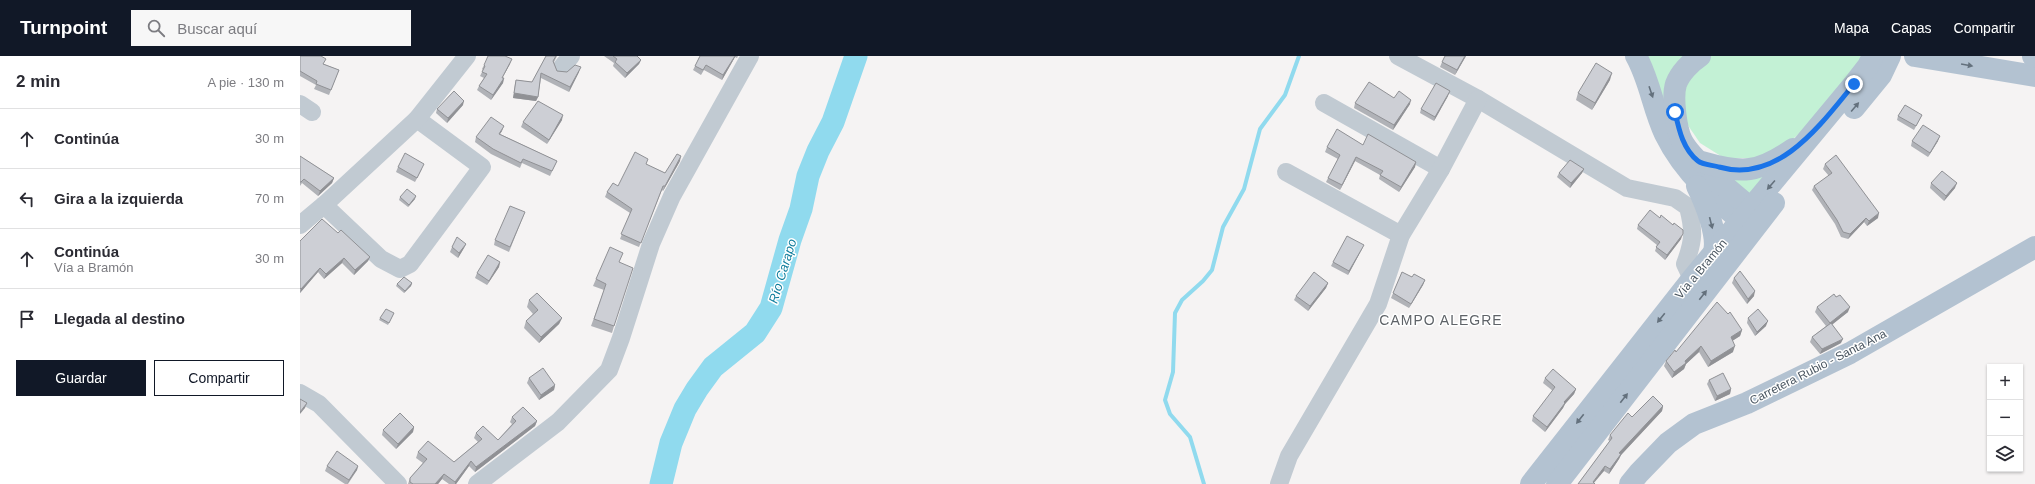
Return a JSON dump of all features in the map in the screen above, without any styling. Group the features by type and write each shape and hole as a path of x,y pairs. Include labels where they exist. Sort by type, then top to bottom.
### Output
{"main road":[{"path":"1636,56 1643,68 1665,133 1695,168 1752,219"},
{"path":"1700,56 1692,62 1676,84 1675,112 1682,141 1695,168 1706,205 1713,232 1715,250 1713,255"},
{"name":"Vía a Bramón","path":"1557,484 1815,132 1868,66 1873,56"},
{"name":"Vía a Bramón","path":"1531,484 1692,279 1713,255 1752,219 1881,75 1890,56"},
{"path":"1914,56 2035,76"},
{"path":"1695,168 1752,170 1773,163 1815,132"},
{"name":"Carretera Rubio - Santa Ana","path":"1630,484 1639,472 1668,443 1694,424 1747,403 1850,353 2035,247"}],"street":[{"path":"300,225 324,205 417,119 467,56"},
{"path":"477,484 558,422 609,370 622,338 651,244 669,203 750,56"},
{"path":"1398,56 1478,99 1627,188 1675,198 1688,207 1693,228 1691,248 1685,264 1692,279"},
{"path":"1280,484 1289,456 1378,304 1401,235 1441,169 1478,99"},
{"path":"1324,104 1441,169"},
{"path":"324,205 381,259 400,269 410,264 482,166 417,119"},
{"path":"1286,172 1401,235"},
{"path":"300,393 319,404 398,484"}],"green space":[{"path":"1643,56 1684,56 1670,84 1670,106 1677,136 1682,148 1690,159 1713,171 1740,174 1779,165 1739,213 1710,193 1698,180 1679,152 1665,119"},
{"path":"1711,56 1865,56 1808,126 1786,145 1757,158 1724,158 1700,143 1685,121 1680,98 1689,77"}],"building":[{"path":"300,56 321,56 326,59 323,64 339,70 331,90 316,84 317,81 300,71"},
{"path":"488,56 505,56 512,59 502,78 504,78 493,95 479,86 487,74 482,72"},
{"path":"546,56 556,56 553,61 557,71 567,72 575,65 581,67 570,87 541,73 538,97 514,93 516,80 532,82"},
{"path":"613,56 637,56 641,60 627,73 615,62 617,59"},
{"path":"700,56 735,56 723,75 706,65 703,70 695,66"},
{"path":"1445,56 1465,56 1457,70 1442,62"},
{"path":"1596,63 1612,73 1595,103 1578,93"},
{"path":"1369,82 1394,98 1399,91 1411,100 1394,125 1355,103"},
{"path":"1436,83 1450,91 1435,117 1421,109"},
{"path":"454,91 464,101 448,118 437,109"},
{"path":"538,101 563,115 549,140 523,122"},
{"path":"1905,105 1922,115 1916,126 1898,116"},
{"path":"491,117 504,126 499,134 557,161 552,171 523,159 521,163 493,149 476,137"},
{"path":"1923,125 1940,136 1930,153 1912,141"},
{"path":"1337,129 1363,145 1368,134 1416,162 1401,187 1380,175 1383,171 1356,157 1342,185 1328,178 1340,155 1327,147"},
{"path":"635,152 648,159 646,164 665,173 677,154 681,156 665,186 663,186 641,243 621,234 632,209 607,192 613,183 618,186"},
{"path":"405,153 424,164 417,178 398,167"},
{"path":"1836,155 1879,213 1869,221 1866,218 1850,234 1843,232 1837,220 1814,186 1832,173 1825,164"},
{"path":"300,156 334,178 320,191 304,179 300,182"},
{"path":"1570,160 1584,169 1571,183 1559,173"},
{"path":"1942,171 1957,183 1946,196 1931,183"},
{"path":"407,189 416,196 409,205 400,197"},
{"path":"510,206 525,212 510,247 495,240"},
{"path":"1650,210 1660,218 1661,215 1673,225 1674,223 1683,230 1683,234 1667,255 1656,247 1660,242 1638,225"},
{"path":"322,219 338,233 341,230 370,257 355,270 344,258 326,274 320,268 301,289 300,241"},
{"path":"1347,236 1364,245 1349,271 1333,262"},
{"path":"457,237 466,244 459,253 452,247"},
{"path":"610,247 623,253 619,262 633,268 614,326 594,319 606,284 596,279"},
{"path":"488,255 500,262 489,281 477,273"},
{"path":"1740,271 1755,291 1748,299 1734,278"},
{"path":"1314,272 1328,283 1310,306 1296,296"},
{"path":"1402,272 1412,277 1414,274 1425,280 1411,304 1393,293"},
{"path":"404,277 412,283 405,291 397,284"},
{"path":"537,293 562,318 541,337 526,321 538,310 529,300"},
{"path":"1834,294 1836,297 1840,295 1850,307 1830,323 1817,307"},
{"path":"1717,302 1728,314 1730,312 1742,330 1731,337 1735,346 1711,361 1701,346 1685,361 1686,363 1674,372 1666,361 1675,350 1676,352"},
{"path":"386,309 394,313 389,323 380,318"},
{"path":"1758,309 1768,321 1757,332 1748,318"},
{"path":"1831,323 1843,339 1822,349 1812,337"},
{"path":"543,368 555,385 541,395 529,378"},
{"path":"1553,369 1576,389 1564,402 1565,403 1547,427 1533,416 1555,387 1545,378"},
{"path":"1723,373 1731,389 1717,396 1709,380"},
{"path":"1653,396 1663,406 1619,453 1621,454 1610,469 1605,466 1593,482 1595,484 1578,484 1612,438 1610,435 1628,413 1632,417"},
{"path":"300,399 307,403 300,412"},
{"path":"523,407 537,421 476,467 471,461 455,482 444,474 435,484 413,484 410,482 410,478 427,459 418,452 428,441 454,462 482,439 476,433 483,426 498,440 516,421 512,417"},
{"path":"400,413 414,427 398,444 383,430"},
{"path":"337,451 358,466 349,480 327,466"}],"waterway":[{"name":"Río Carapo","path":"661,484 671,443 685,409 697,389 713,367 755,333 771,308 790,240 801,209 808,176 818,151 833,122 856,56"},
{"path":"1204,484 1190,437 1170,414 1165,400 1173,372 1175,313 1182,300 1203,281 1212,270 1223,227 1244,189 1260,129 1285,95 1299,56"}],"district":[{"name":"CAMPO ALEGRE","path":"1441,320"}],"route":[{"path":"1675,112 1682,141 1699,162 1725,169 1752,170 1773,163 1815,132 1854,84"}]}
